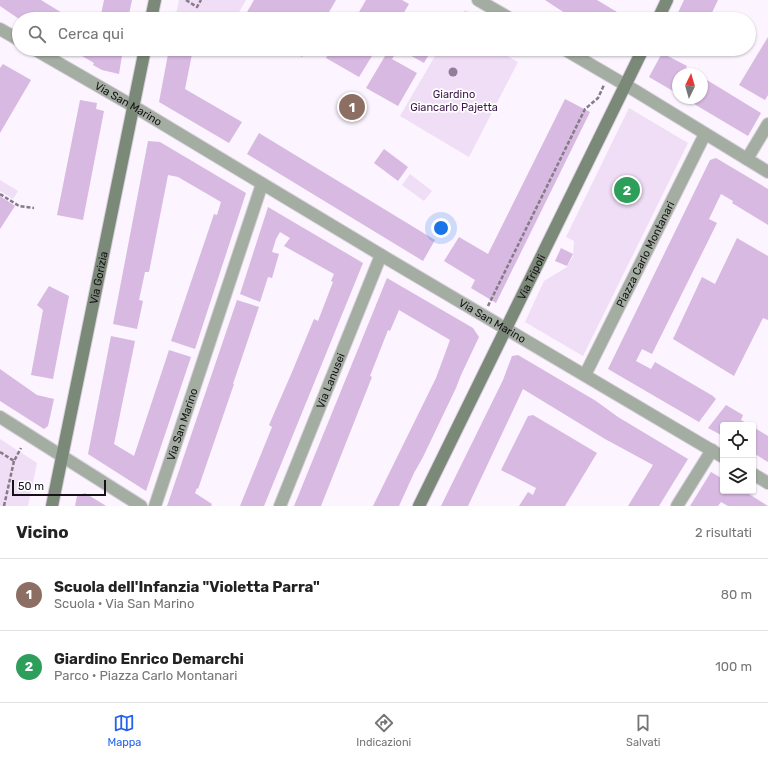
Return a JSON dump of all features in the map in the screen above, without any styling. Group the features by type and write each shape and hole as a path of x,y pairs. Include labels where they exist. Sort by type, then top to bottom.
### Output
{"street":[{"path":"152,12 155,0"},
{"path":"478,0 499,12"},
{"path":"661,12 667,0"},
{"path":"0,29 12,36"},
{"name":"Via San Marino","path":"46,56 133,106 381,255 720,455"},
{"name":"Via Gorizia","path":"52,506 144,56"},
{"path":"576,56 768,172"},
{"name":"Via Tripoli","path":"419,506 640,56"},
{"path":"747,159 768,124"},
{"name":"Piazza Carlo Montanari","path":"585,375 705,134"},
{"name":"Via San Marino","path":"156,506 262,184"},
{"name":"Via Lanusei","path":"280,506 381,255"},
{"path":"0,417 140,506"},
{"path":"677,506 712,450"},
{"path":"756,476 768,483"}],"path":[{"path":"186,0 197,7 200,0"},
{"path":"483,315 585,109 598,98 610,75"},
{"path":"0,194 19,206 34,208"},
{"path":"4,506 14,461 22,448"},
{"path":"0,452 14,461"}],"green space":[{"path":"179,0 246,0 239,12 176,12"},
{"name":"Giardino Giancarlo Pajetta","path":"435,56 507,56 518,62 469,157 400,116"},
{"path":"629,108 688,143 583,356 525,322 544,281 567,267 573,256 574,241 566,237"},
{"path":"410,174 432,191 424,201 402,185"},
{"path":"0,180 18,191 13,199 0,191"},
{"path":"0,439 37,463 28,506 0,506"}],"building":[{"path":"0,0 41,0 61,12 12,12 12,14 0,6"},
{"path":"104,0 132,0 129,12 101,12"},
{"path":"254,0 336,0 329,12 247,12"},
{"path":"366,0 402,0 409,4 404,12 359,12"},
{"path":"545,0 597,0 617,12 563,12"},
{"path":"684,0 718,0 712,12 678,12"},
{"path":"768,37 768,95 765,100 739,85"},
{"path":"82,56 122,56 119,74 102,70 93,65 94,63"},
{"path":"168,56 192,56 185,89 242,122 229,143 159,102"},
{"path":"327,56 372,56 359,77 326,58"},
{"path":"385,56 394,56 392,59 417,73 398,106 366,88"},
{"path":"412,56 428,56 424,63"},
{"path":"660,56 668,56 687,66 686,68 672,68 672,90 649,77"},
{"path":"3,64 31,80 0,133 0,68"},
{"path":"708,81 761,113 748,136 694,104 708,104"},
{"path":"565,99 590,112 496,303 471,288 475,280 444,261 459,237 488,254"},
{"path":"80,100 97,103 96,109 104,111 83,220 57,215"},
{"path":"259,133 435,240 423,261 247,154"},
{"path":"148,141 160,142 246,193 195,349 171,341 214,214 217,215 221,202 178,177 168,175 149,272 145,272 139,300 143,301 137,329 113,324"},
{"path":"384,149 408,167 398,181 374,163"},
{"path":"716,158 768,189 768,225 732,203 733,201 721,194 709,219 717,223 652,354 642,349 636,361 651,369 655,362 713,396 716,399 699,422 608,369 710,160"},
{"path":"0,196 15,206 0,229"},
{"path":"268,207 363,263 264,506 240,506 272,427 269,425 314,319 318,321 333,282 331,281 334,274 284,246 290,238 280,232 272,252 279,254 272,278 268,277 260,302 240,294"},
{"path":"737,238 768,256 768,320 763,318 734,376 673,339 702,277 715,284"},
{"path":"561,248 573,254 567,266 555,261"},
{"path":"387,278 473,328 479,337 399,506 373,506 436,378 450,340 399,310 390,331 388,330 370,376 372,377 321,506 294,506"},
{"path":"49,286 69,296 53,379 31,375 43,310 37,305"},
{"path":"237,300 259,307 198,489 197,488 195,493 212,504 211,506 167,506"},
{"path":"111,336 135,341 114,444 134,456 169,350 191,357 146,491 88,454"},
{"path":"518,355 596,401 618,417 688,459 659,506 628,506 653,465 605,439 523,389 468,506 441,506 503,380 512,356"},
{"path":"0,369 37,395 54,399 48,426 44,429 0,401"},
{"path":"726,405 743,415 741,420 745,422 720,422 720,434 708,428"},
{"path":"533,415 597,453 565,506 519,506 528,492 533,495 536,488 501,470 528,416"},
{"path":"756,429 768,436 768,462 756,455"},
{"path":"711,472 720,477 720,494 749,494 768,506 728,506 721,502 718,506 690,506"},
{"path":"85,493 106,506 75,506 77,496"}],"place":[{"name":"Scuola dell'Infanzia \"Violetta Parra\"","path":"352,107"},
{"name":"Giardino Enrico Demarchi","path":"627,190"}]}
